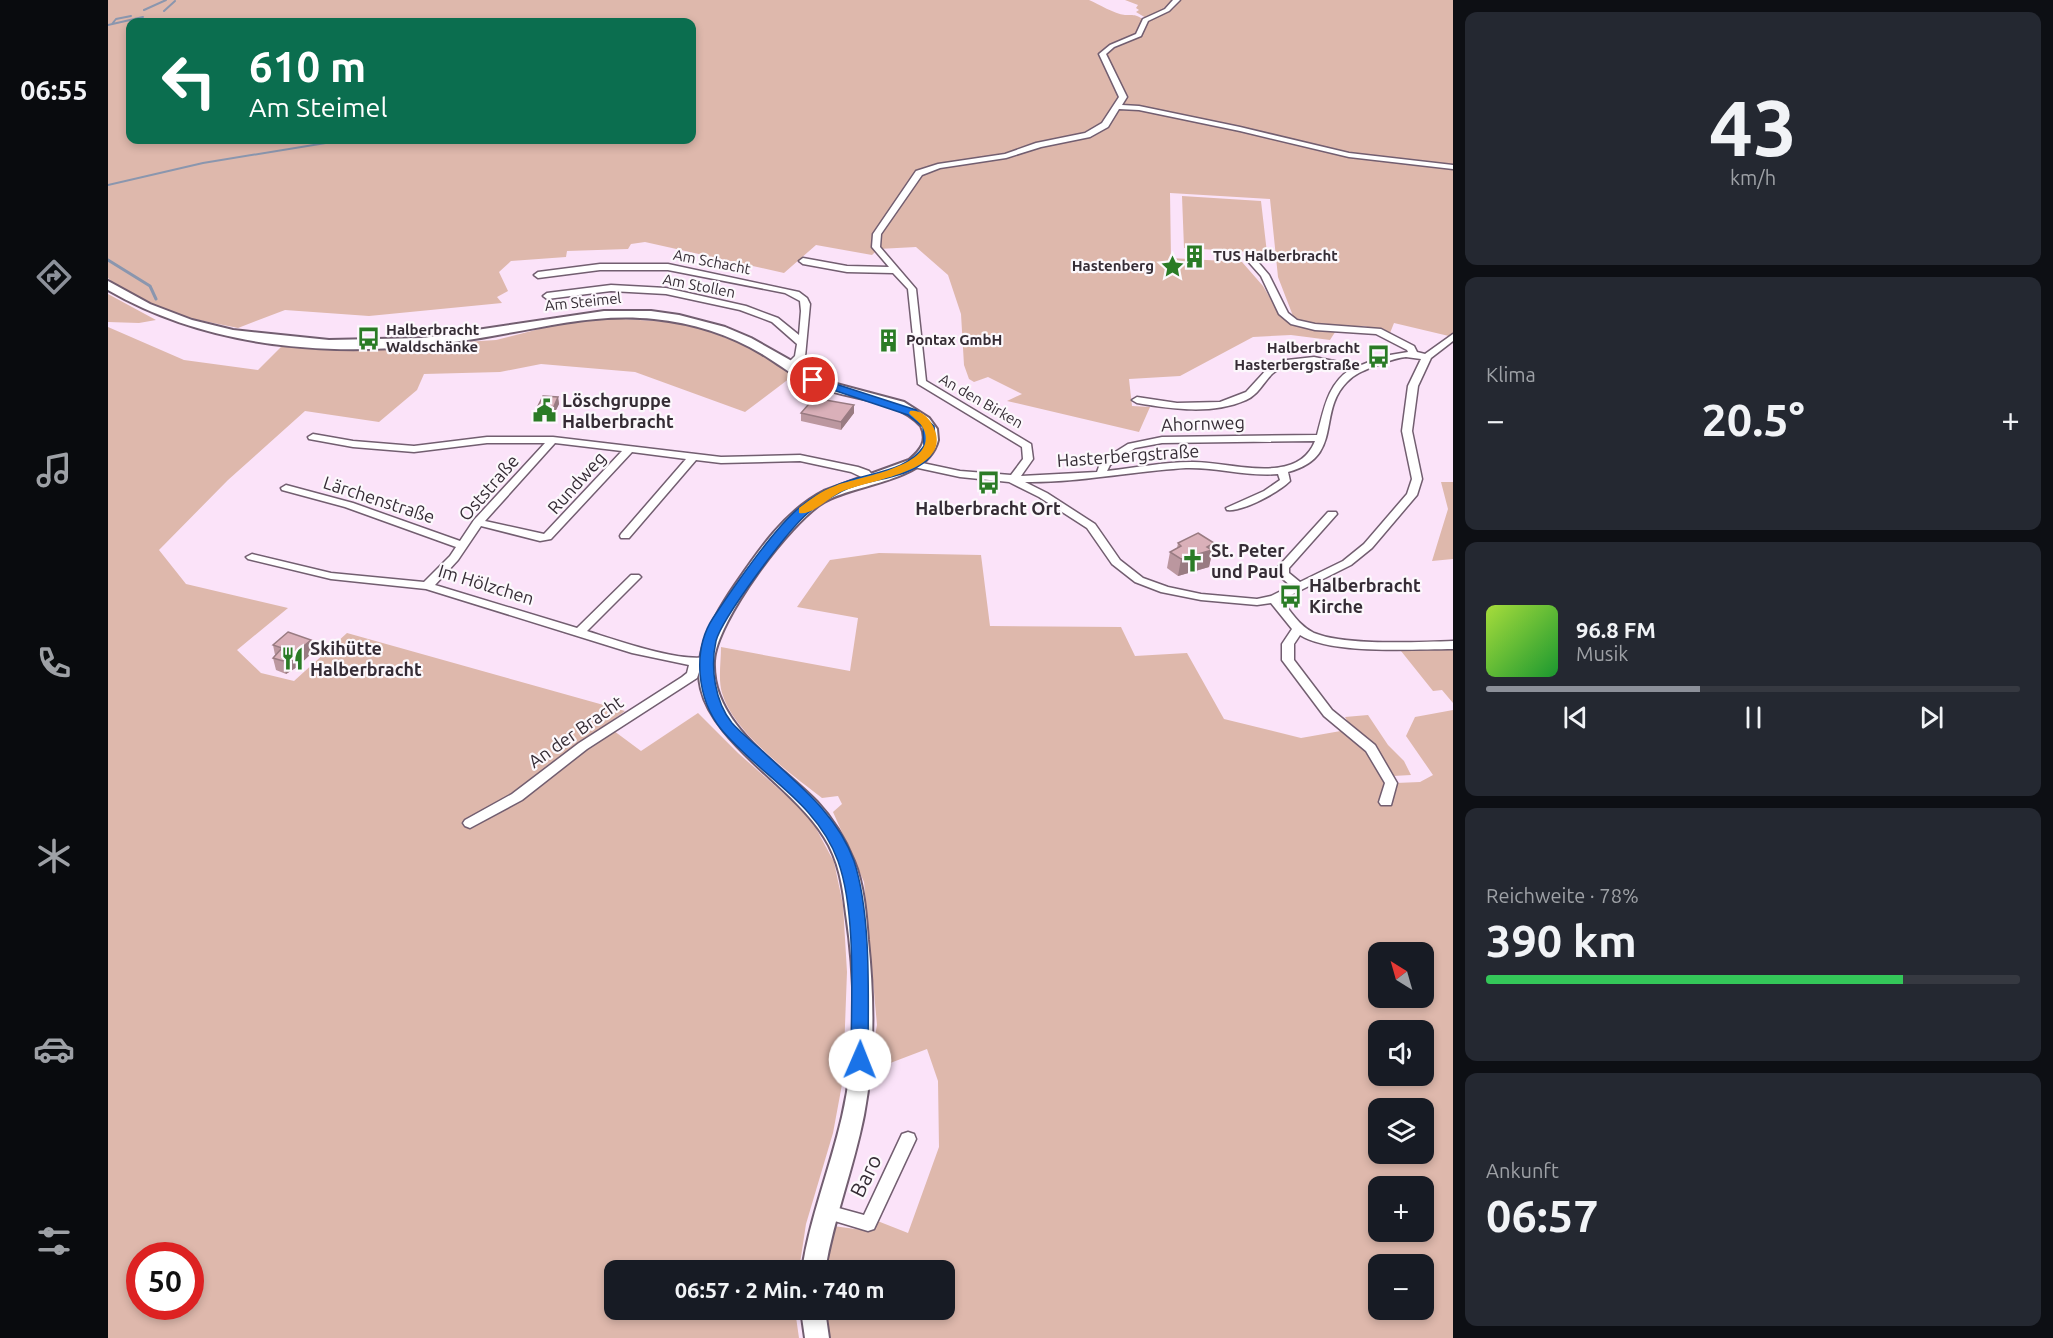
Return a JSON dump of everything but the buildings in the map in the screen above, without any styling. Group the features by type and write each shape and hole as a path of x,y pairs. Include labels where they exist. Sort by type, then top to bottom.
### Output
{"main road":[{"name":"Am Steimel","path":"108,285 127,298 172,317 257,337 362,344 466,337 588,315 649,315 689,321 720,329 760,347 789,367 822,384 894,404 923,419 932,440 927,452 913,464"},
{"path":"816,1260 824,1211 854,1114 859,1077 860,965 850,878 840,846 824,819 801,793 745,746 726,726 700,662 718,621 784,532 804,510 822,496 913,464"},
{"path":"814,1320 817,1338"}],"street":[{"path":"1177,0 1167,10 1145,20 1139,34 1112,46 1102,54 1123,95 1118,107 1153,111 1349,155 1453,167"},
{"name":"An den Birken","path":"1013,480 1028,459 1028,446 986,423 921,381 912,289 876,247 877,234 919,173 938,166 1006,156 1039,145 1087,135 1105,125 1118,107"},
{"path":"1250,257 1265,275 1284,314 1294,322 1315,327 1378,332 1411,348 1413,354"},
{"path":"803,261 847,269 894,270"},
{"name":"Am Schacht","path":"538,275 600,267 668,267 787,291 801,297 805,302 799,361 789,367"},
{"name":"Am Stollen","path":"547,296 611,288 666,291 754,312 775,320 801,342"},
{"path":"1013,480 1091,526 1116,562 1139,580 1165,590 1201,597 1257,602 1274,599 1298,586 1333,572 1353,559 1368,546 1412,495 1417,479 1407,421 1415,379 1427,357 1453,337"},
{"name":"Hasterbergstraße","path":"913,464 958,476 1013,480 1101,475 1202,465 1253,472 1282,471 1312,458 1322,438 1326,410 1343,381 1360,369 1399,354 1427,357"},
{"path":"1137,400 1155,404 1211,405 1246,396 1270,371 1286,364 1326,362 1360,369"},
{"path":"313,437 353,444 414,449 488,440 553,440 721,460 801,458 854,469 870,478"},
{"name":"Ahornweg","path":"1101,475 1104,463 1136,444 1162,440 1322,438"},
{"name":"Oststraße","path":"427,586 454,558 478,522 553,440"},
{"name":"Rundweg","path":"478,522 540,538 547,537 629,450"},
{"path":"625,536 693,457"},
{"path":"1231,508 1268,493 1285,482 1282,471"},
{"name":"Lärchenstraße","path":"286,488 349,505 462,545"},
{"path":"1298,586 1283,574 1284,567 1332,514"},
{"name":"Im Hölzchen","path":"252,557 331,576 427,586 636,650 700,662"},
{"path":"579,633 635,577"},
{"path":"1274,599 1298,629 1346,643 1453,645"},
{"path":"1298,629 1288,644 1288,660 1328,713 1371,748 1391,783 1386,802"},
{"name":"An der Bracht","path":"470,823 517,797 583,746 686,680 693,675 700,662"},
{"name":"Baro","path":"824,1211 868,1224 908,1139"}],"shaded area":[{"path":"108,0 1089,0 1116,13 1143,19 1138,34 1143,32 1148,20 1173,9 1179,0 1453,0 1453,337 1394,323 1390,333 1364,326 1339,326 1330,340 1291,335 1253,337 1180,376 1129,379 1132,406 1150,407 1139,432 1007,401 1022,394 988,377 974,382 969,379 964,365 961,314 948,275 916,247 878,249 872,255 816,245 784,273 645,242 631,244 628,249 567,251 566,257 511,261 499,272 508,291 497,297 502,303 369,316 285,310 238,328 179,316 119,288 108,278","holes":["1170,193 1270,199 1278,277 1293,316 1291,325 1282,318 1263,286 1242,262 1171,258"]},
{"path":"1125,0 1175,0 1166,9 1146,18 1136,12 1139,10 1136,8 1138,5"},
{"path":"1182,196 1261,201 1267,253 1184,248"},
{"path":"108,294 156,320 139,323 108,322"},
{"path":"606,318 687,323 755,349 794,375 745,412 635,372 541,364 500,372 424,374 417,390 379,422 305,411 228,480 159,550 186,584 288,608 237,650 261,673 294,681 347,633 625,711 606,725 641,751 698,713 738,753 810,817 834,862 843,905 847,972 843,1079 833,1133 806,1224 801,1260 604,1260 604,1320 796,1320 799,1338 108,1338 108,327 184,360 258,370 285,343 416,345 496,340 567,322"},
{"path":"1441,482 1453,482 1453,559 1432,561 1448,509"},
{"path":"879,553 981,555 990,626 1121,627 1135,656 1187,653 1224,719 1301,738 1352,729 1345,717 1368,715 1388,745 1404,761 1411,775 1393,776 1396,783 1420,782 1433,775 1406,736 1415,717 1453,710 1453,1338 829,1338 828,1320 955,1320 955,1260 826,1260 833,1226 871,1231 875,1220 908,1233 939,1147 938,1081 927,1049 885,1065 870,1063 877,1025 864,882 833,812 842,804 838,796 822,798 764,751 738,722 728,708 722,693 721,647 850,671 858,618 797,607 830,560"},
{"path":"1453,645 1453,703 1442,690 1433,691 1397,646"}],"waterway":[{"path":"144,10 166,0"},
{"path":"164,11 175,1"},
{"path":"112,24 116,19 131,16"},
{"path":"139,18 143,17"},
{"path":"108,25 126,21"},
{"path":"108,185 203,163 319,144"},
{"path":"108,260 150,286 156,299"}],"slow traffic":[{"path":"804,510 822,496 870,478 901,470 924,456 932,440 931,433 923,419 914,413"}],"place":[{"name":"TUS Halberbracht","path":"1195,256"},
{"name":"Hastenberg","path":"1172,266"},
{"name":"Halberbracht Waldschänke","path":"368,339"},
{"name":"Pontax GmbH","path":"888,340"},
{"name":"Halberbracht Hasterbergstraße","path":"1378,357"},
{"name":"Löschgruppe Halberbracht","path":"544,411"},
{"name":"Halberbracht Ort","path":"988,483"},
{"name":"St. Peter und Paul","path":"1193,561"},
{"name":"Halberbracht Kirche","path":"1291,596"},
{"name":"Skihütte Halberbracht","path":"292,659"}],"route":[{"path":"813,380 837,390 894,404 912,412 923,419 928,426 932,440 930,446 924,456 913,464 901,470 840,488 822,496 804,510 784,532 718,621 709,641 706,674 714,704 726,726 745,746 801,793 832,831 846,861 853,894 860,965 860,1060"}]}
